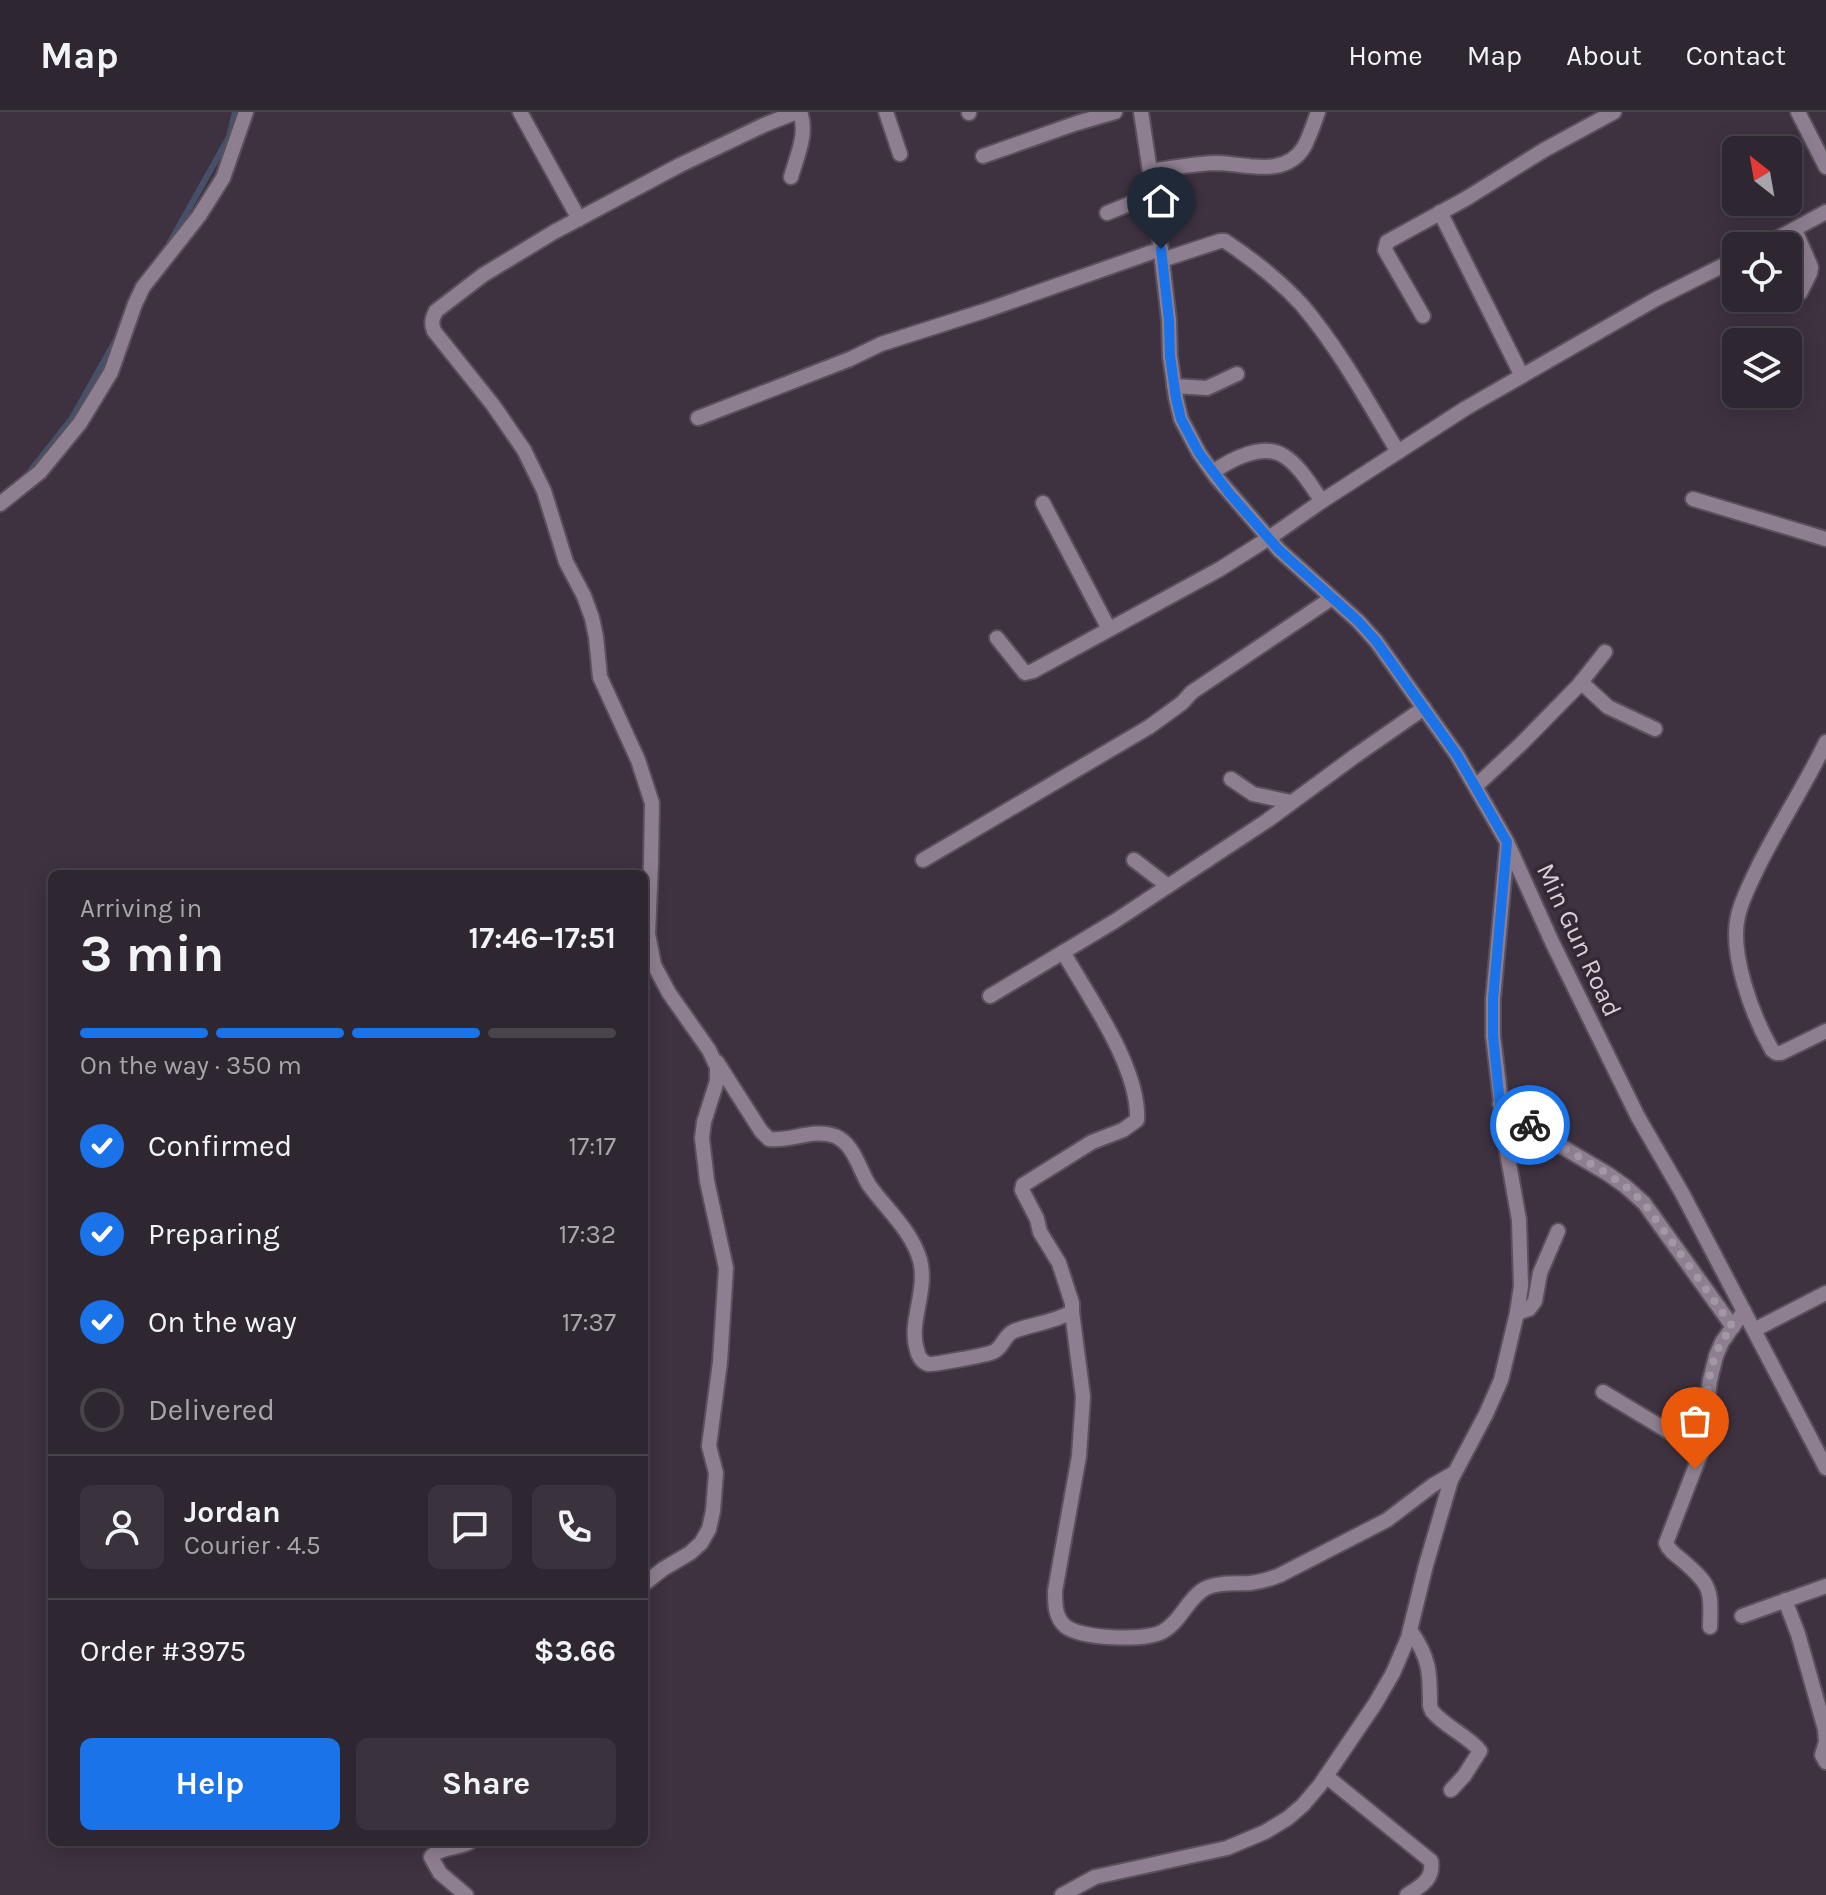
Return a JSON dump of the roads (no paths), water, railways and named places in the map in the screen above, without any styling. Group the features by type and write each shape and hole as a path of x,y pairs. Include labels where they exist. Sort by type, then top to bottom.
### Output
{"street":[{"path":"0,504 40,472 80,423 111,372 143,287 199,216 223,178 246,112"},
{"path":"520,112 579,219"},
{"path":"791,177 804,126 798,112 680,165 579,219 483,275 436,311 431,324 524,450 544,491 566,562 592,618 600,677 638,760 652,803 648,934 654,965 669,993 769,1139 817,1133 837,1137 853,1153 869,1184 907,1233 917,1252 921,1264 922,1291 915,1341 916,1349 926,1364 992,1353 1010,1333 1072,1312"},
{"path":"886,112 900,154"},
{"path":"983,156 1115,112"},
{"name":"Min Gun Road","path":"1141,112 1169,320 1170,356 1181,419 1213,472 1279,550 1376,641 1457,755 1507,842 1625,1092 1682,1193 1826,1468"},
{"path":"1150,171 1211,163 1255,167 1280,165 1305,146 1318,112"},
{"path":"1423,316 1388,257 1385,246 1393,237 1614,112"},
{"path":"1798,112 1826,167"},
{"path":"1107,213 1154,194"},
{"path":"1440,212 1522,376"},
{"path":"1791,232 1826,212"},
{"path":"698,418 881,344 1161,255 1225,241 1276,280 1301,305 1348,369 1398,452"},
{"path":"1802,246 1811,267 1802,289"},
{"path":"997,638 1022,670 1028,673 1220,569 1466,408 1656,299 1722,266"},
{"path":"1174,386 1207,388 1237,374"},
{"path":"1213,472 1231,460 1269,451 1283,455 1322,501"},
{"path":"1693,499 1826,539"},
{"path":"1043,503 1109,629"},
{"path":"923,860 1149,727 1192,692 1332,598"},
{"path":"1476,786 1581,682 1605,652"},
{"path":"1581,682 1608,707 1655,729"},
{"path":"990,996 1168,886 1424,708"},
{"path":"1826,742 1751,881 1738,915 1736,941 1744,985 1772,1050 1781,1053 1826,1031"},
{"path":"1231,779 1253,794 1291,802"},
{"path":"1062,1895 1095,1877 1227,1848 1265,1832 1288,1818 1303,1805 1326,1776 1393,1673 1410,1630 1451,1480 1501,1380 1521,1286 1519,1220 1500,1104 1493,1036 1493,999 1507,842"},
{"path":"1134,860 1168,886"},
{"path":"1063,952 1125,1061 1137,1120 1092,1142 1022,1187 1040,1232 1059,1263 1072,1303 1083,1397 1079,1456 1055,1591 1059,1619 1074,1632 1100,1636 1154,1635 1171,1625 1204,1589 1262,1581 1280,1575 1387,1520 1433,1485 1455,1473"},
{"path":"648,1581 701,1543 709,1529 713,1511 716,1473 709,1446 726,1282 702,1138 717,1081 714,1058"},
{"path":"1500,1104 1554,1142 1608,1174 1644,1203 1733,1327"},
{"path":"1517,1313 1529,1309 1535,1301 1540,1273 1558,1231"},
{"path":"1754,1330 1826,1293"},
{"path":"1710,1627 1711,1598 1708,1586 1700,1575 1669,1550 1666,1543 1701,1451 1716,1356 1744,1311"},
{"path":"1603,1392 1701,1451"},
{"path":"1742,1616 1826,1586"},
{"path":"1785,1600 1825,1729 1826,1742 1822,1755 1826,1762"},
{"path":"1410,1630 1422,1647 1429,1667 1432,1711 1480,1751 1451,1790"},
{"path":"1326,1776 1431,1861 1428,1880 1407,1895"},
{"path":"463,1846 436,1852 431,1857 440,1873 466,1895"}],"waterway":[{"path":"169,244 229,137 235,112"},
{"path":"27,475 72,418 117,338"}]}
